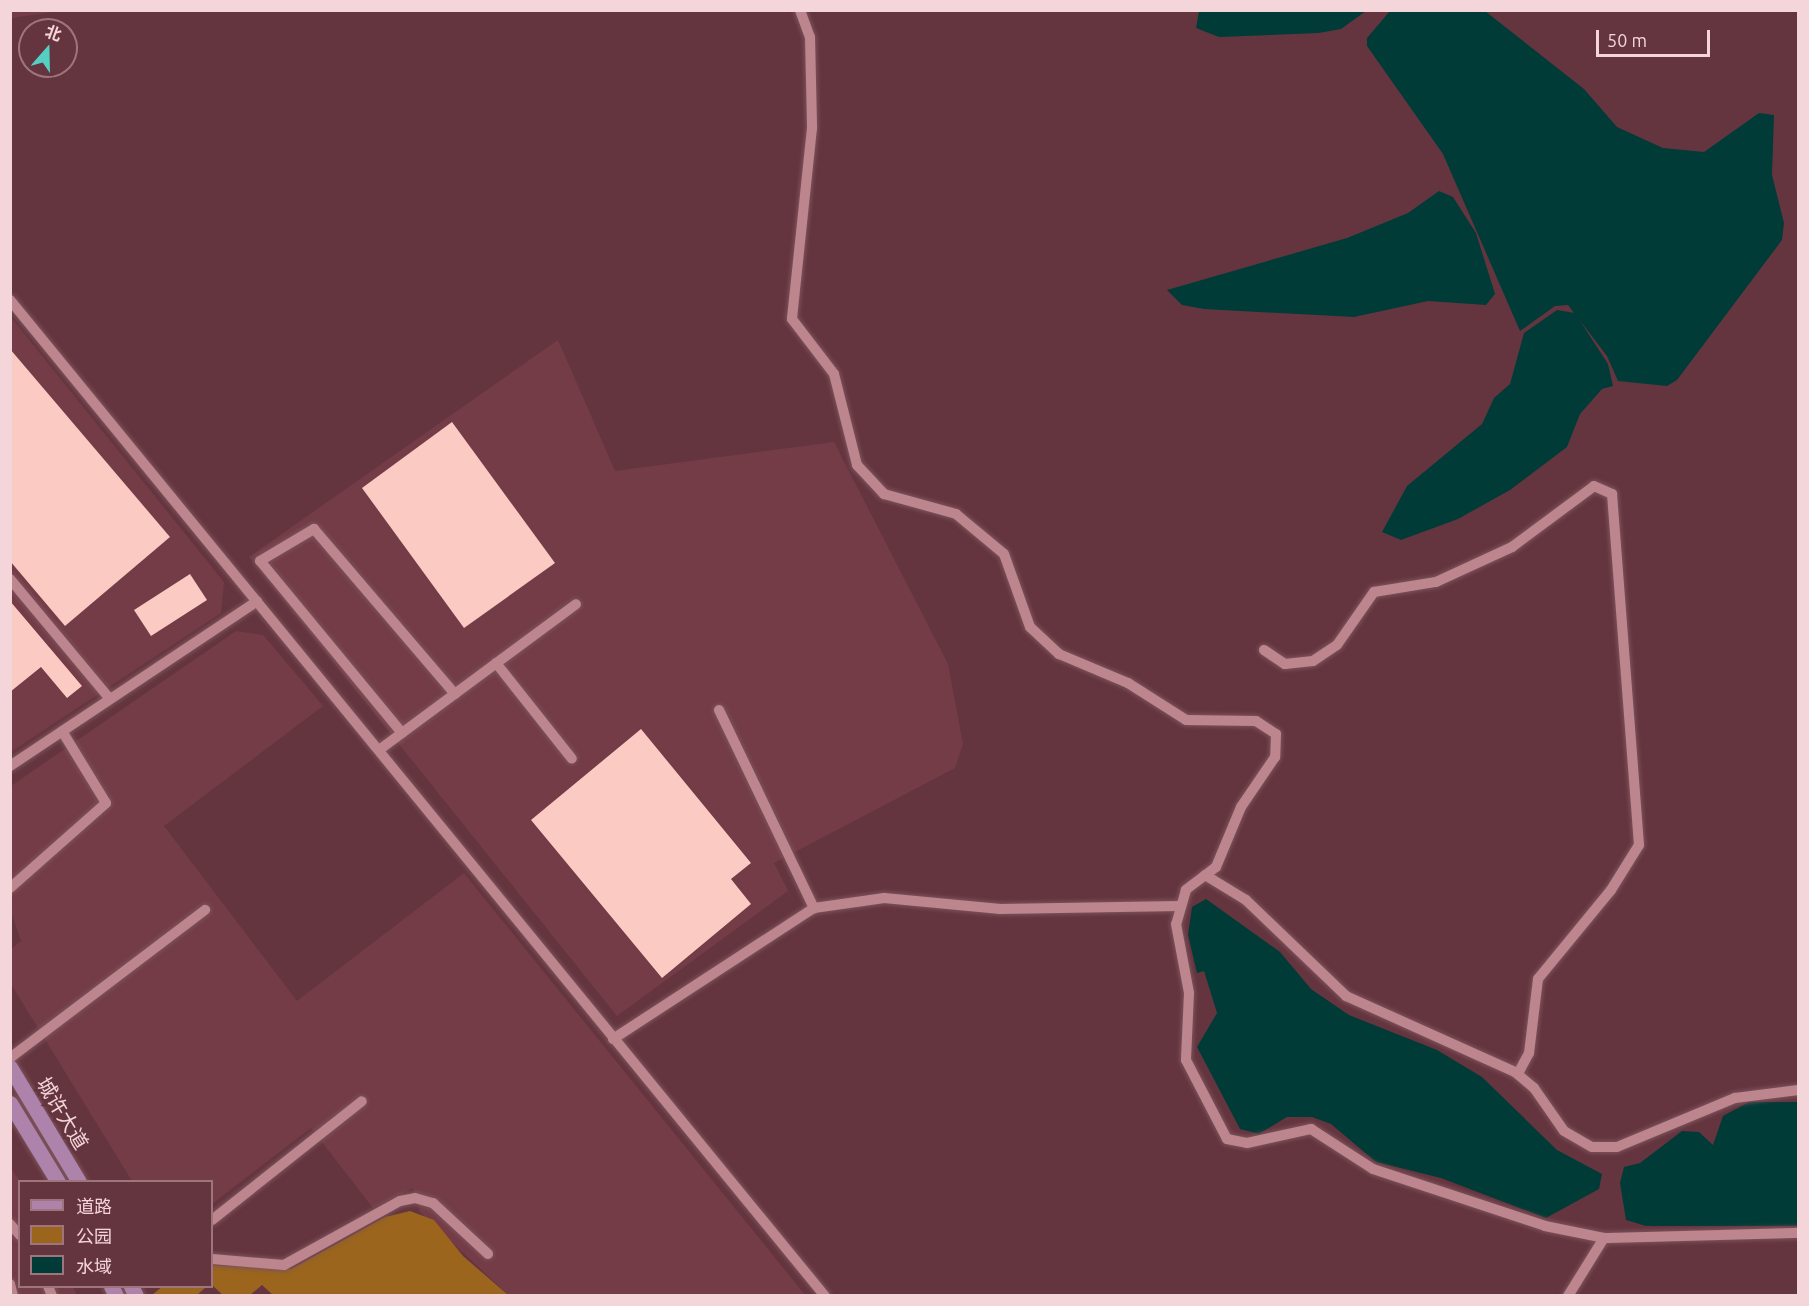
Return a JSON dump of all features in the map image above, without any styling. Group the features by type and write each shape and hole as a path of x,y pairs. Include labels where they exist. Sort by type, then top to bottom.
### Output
{"main road":[{"name":"城许大道","path":"10,1067 78,1180"},
{"name":"城许大道","path":"10,1103 57,1180"}],"street":[{"path":"800,10 810,37 812,128 792,319 834,374 851,455 884,494 956,514 1004,554 1030,627 1059,654 1128,683 1186,720 1256,721 1276,734 1275,757 1241,807 1216,867 1186,890 1179,906 1176,924 1189,993 1186,1060 1227,1139 1247,1143 1311,1129 1373,1169 1545,1226 1604,1238 1798,1233"},
{"path":"10,300 825,1296"},
{"path":"1264,650 1284,664 1313,661 1337,645 1374,592 1436,582 1512,548 1594,486 1612,495 1639,845 1611,890 1538,979 1529,1053 1518,1074"},
{"path":"402,734 260,561 314,529 455,694"},
{"path":"10,579 110,699"},
{"path":"10,766 257,601"},
{"path":"379,750 576,604"},
{"path":"496,663 572,759"},
{"path":"719,710 814,908"},
{"path":"10,888 106,802 62,731"},
{"path":"1205,875 1246,900 1346,996 1518,1074 1564,1131 1604,1149 1735,1098 1798,1090"},
{"path":"613,1039 814,908 884,898 1041,910 1179,906"},
{"path":"10,1058 205,910"},
{"path":"213,1219 362,1101"},
{"path":"213,1258 284,1265 400,1201 415,1198 433,1203 488,1254"},
{"path":"1568,1296 1604,1238"},
{"path":"10,1284 12,1296"}],"shaded area":[{"path":"11,10 59,10 59,11 11,18"},
{"path":"10,316 224,582 221,613 11,752"},
{"path":"558,340 615,471 834,442 948,664 963,744 955,768 774,863 788,891 617,1016 249,557"},
{"path":"236,631 263,635 323,706 164,826 297,1001 464,873 805,1295 508,1295 420,1212 413,1188 373,1208 311,1128 213,1203 213,1180 131,1180 11,984 11,949 21,941 11,912 11,786"},
{"path":"10,1167 19,1180 18,1288 74,1288 77,1295 11,1295"}],"green space":[{"path":"410,1211 434,1220 463,1256 508,1295 274,1296 262,1285 250,1295 224,1296 213,1286 213,1265 291,1269 385,1217"},
{"path":"161,1288 205,1288 197,1295 152,1295"}],"water":[{"path":"1199,10 1366,11 1341,29 1319,33 1219,37 1196,28"},
{"path":"1390,11 1485,11 1584,89 1617,127 1663,148 1704,152 1759,113 1774,115 1772,175 1784,223 1782,240 1677,380 1667,386 1618,381 1607,356 1568,305 1555,306 1520,331 1443,154 1367,46 1367,38"},
{"path":"1439,191 1453,197 1476,233 1495,294 1486,305 1428,301 1354,317 1204,309 1182,305 1167,290 1347,238 1408,213"},
{"path":"1557,310 1575,313 1608,364 1613,386 1602,389 1580,414 1567,447 1510,490 1458,519 1401,540 1382,532 1407,486 1482,424 1494,398 1510,384 1524,333"},
{"path":"1206,899 1280,952 1311,989 1349,1015 1437,1050 1482,1077 1557,1150 1602,1174 1599,1189 1546,1218 1441,1178 1376,1162 1331,1124 1312,1117 1287,1117 1259,1134 1240,1129 1197,1047 1217,1013 1204,971 1197,973 1188,935 1192,907"},
{"path":"1749,1102 1798,1102 1798,1226 1646,1226 1626,1220 1620,1183 1624,1167 1640,1163 1682,1131 1699,1132 1713,1145 1723,1116"}],"building":[{"path":"10,349 170,537 65,626 10,561"},
{"path":"452,422 555,563 464,628 362,488"},
{"path":"190,574 207,600 151,636 134,610"},
{"path":"10,601 82,686 67,698 41,667 10,692"},
{"path":"641,729 751,863 731,879 751,904 662,978 531,820"}]}
